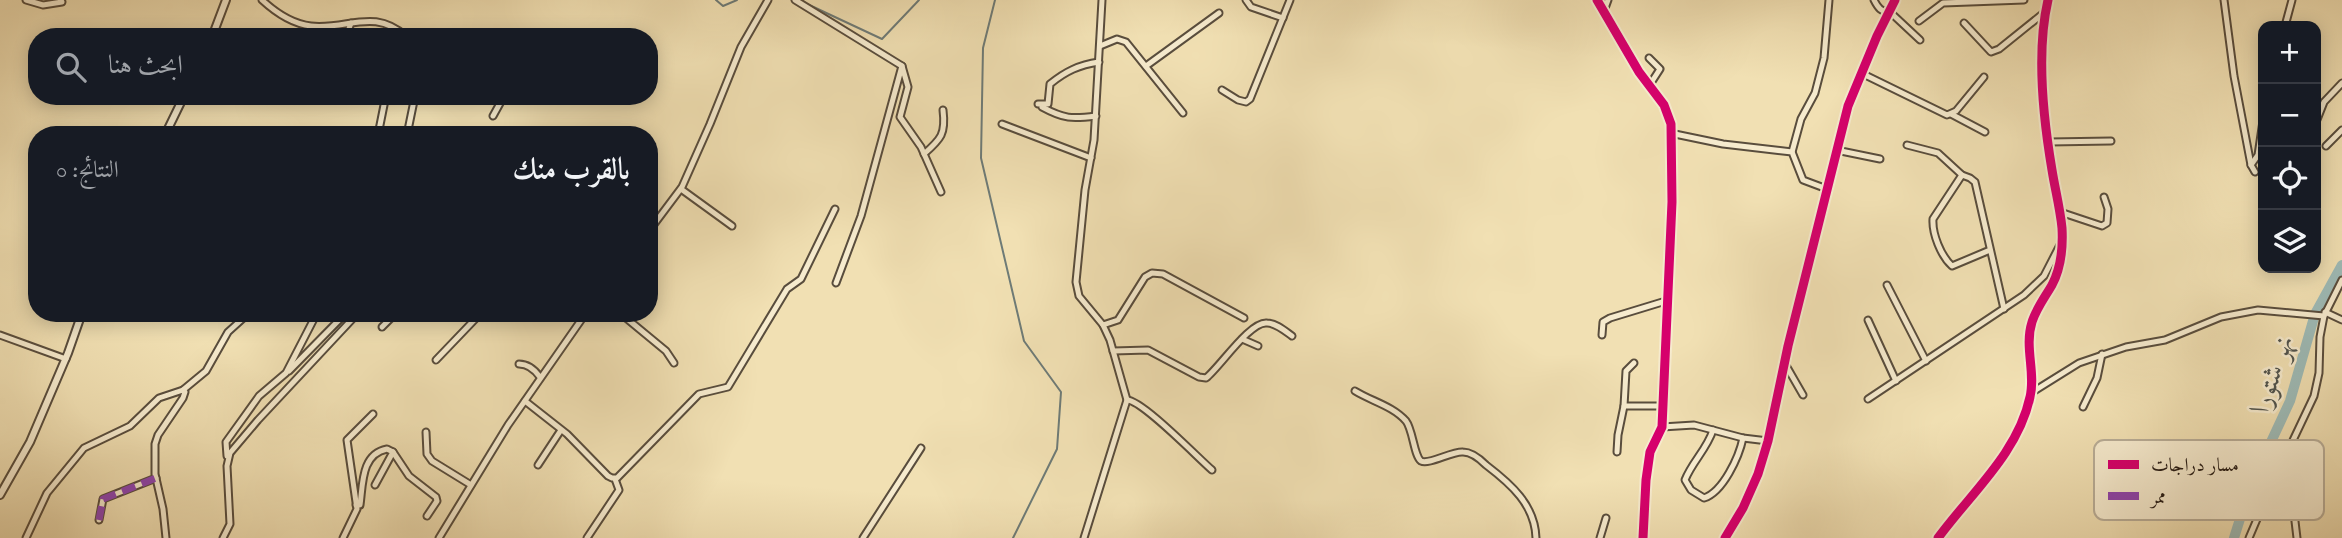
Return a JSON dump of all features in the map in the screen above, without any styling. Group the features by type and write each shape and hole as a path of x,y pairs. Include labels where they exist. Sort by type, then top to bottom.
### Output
{"street":[{"path":"26,0 43,5 62,2"},
{"path":"215,28 226,0"},
{"path":"262,0 273,10 293,21 311,26 384,22 395,28"},
{"path":"795,0 902,66 908,87 900,117 923,154 940,192"},
{"path":"1084,538 1127,400 1103,326 1079,296 1076,282 1096,116 1102,0"},
{"path":"1246,0 1251,7 1283,18"},
{"path":"1222,89 1241,102 1250,99 1290,0"},
{"path":"1597,0 1669,114 1672,202 1662,427 1650,452 1643,538"},
{"path":"1604,11 1608,0"},
{"path":"1827,189 1803,180 1792,152 1801,119 1815,93 1824,58 1829,0"},
{"path":"1874,0 1877,7 1884,12 1890,12 1920,40"},
{"path":"1726,538 1758,474 1768,441 1784,362 1848,106 1895,0"},
{"path":"1919,21 1943,3 2024,0"},
{"path":"1938,538 2011,444 2026,415 2031,393 2030,329 2058,269 2062,242 2060,212 2049,142 2043,70 2045,12 2048,0"},
{"path":"2224,0 2234,76 2251,165 2255,172"},
{"path":"2286,21 2292,0"},
{"path":"658,219 681,188 741,47 768,1"},
{"path":"1964,23 1991,51 2000,49 2045,12"},
{"path":"1146,66 1219,13"},
{"path":"349,28 351,23"},
{"path":"1100,46 1121,39 1130,46 1183,113"},
{"path":"1649,58 1660,69 1649,86"},
{"path":"1096,116 1072,119 1058,116 1040,106 1048,104 1050,84 1070,69 1099,62"},
{"path":"836,283 861,216 902,66"},
{"path":"1861,73 1985,132"},
{"path":"1951,114 1984,78"},
{"path":"2321,110 2324,102 2342,83"},
{"path":"169,126 179,105"},
{"path":"380,126 384,105"},
{"path":"409,126 413,105"},
{"path":"493,116 499,105"},
{"path":"923,154 940,140 943,110"},
{"path":"1002,124 1091,158"},
{"path":"2326,146 2342,130"},
{"path":"1670,133 1723,144 1792,152"},
{"path":"2049,142 2111,141"},
{"path":"1908,145 1938,153 1962,175 1975,182 2004,309"},
{"path":"2251,165 2258,155 2259,147"},
{"path":"1836,150 1880,159"},
{"path":"1962,175 1933,219 1935,236 1946,260 1952,266 1990,250"},
{"path":"681,188 732,226"},
{"path":"2060,212 2102,226 2107,223 2108,209 2104,197"},
{"path":"615,479 699,394 728,387 787,289 801,279 835,209"},
{"path":"1868,399 2024,296 2044,276 2062,242"},
{"path":"1103,326 1118,320 1146,277 1152,273 1163,274 1244,318"},
{"path":"2293,440 2317,387 2319,314 2342,280"},
{"path":"1887,285 1926,361"},
{"path":"1602,335 1603,322 1610,318 1669,300"},
{"path":"2031,393 2079,363 2126,347 2165,340 2221,317 2248,311 2319,314 2342,320"},
{"path":"1868,320 1896,381"},
{"path":"0,495 30,442 79,322"},
{"path":"26,538 47,493 84,448 130,426 159,398 183,390 205,371 228,332 238,322"},
{"path":"286,373 312,322"},
{"path":"223,538 228,531 230,519 226,442 259,396 337,322"},
{"path":"228,460 239,441 350,322"},
{"path":"382,327 387,322"},
{"path":"436,360 472,322"},
{"path":"439,538 540,377 580,322"},
{"path":"631,322 666,351 674,363"},
{"path":"1113,351 1148,350 1199,377 1206,378 1242,339 1265,322 1292,336"},
{"path":"0,334 66,359"},
{"path":"1242,339 1258,346"},
{"path":"2083,408 2097,378 2102,354"},
{"path":"1784,362 1803,395"},
{"path":"1617,452 1626,371 1634,363"},
{"path":"519,364 533,369 540,377"},
{"path":"166,538 156,478 155,443 184,396 183,390"},
{"path":"1355,391 1402,417 1413,433 1422,461 1463,452 1478,457 1520,495 1534,520 1536,538"},
{"path":"1127,400 1134,400 1212,470"},
{"path":"525,401 561,429 608,476 615,479 619,490 587,538"},
{"path":"1624,406 1663,406"},
{"path":"343,538 357,509 347,440 373,414"},
{"path":"1662,427 1694,425 1743,438 1768,441"},
{"path":"538,465 561,429"},
{"path":"1713,430 1690,466 1685,480 1691,491 1704,498 1712,495 1731,472 1743,438"},
{"path":"426,432 427,454 432,461 471,485"},
{"path":"863,538 921,448"},
{"path":"356,505 360,505 362,480 368,463 383,449 393,452 409,476 436,497 437,501 427,516"},
{"path":"375,485 393,452"},
{"path":"99,520 103,499 156,478"},
{"path":"1600,538 1606,518"},
{"path":"2249,538 2257,520"},
{"path":"2295,520 2297,538"}],"waterway":[{"path":"716,0 723,6 737,0"},
{"path":"805,3 882,39 919,0"},
{"path":"995,0 983,48 981,158 1024,341 1061,392 1057,449 1013,538"},
{"name":"نهر شتورا","path":"2272,440 2290,401 2315,314 2342,265"},
{"name":"نهر شتورا","path":"2234,538 2240,520"}],"marked path":[{"path":"99,520 103,499 156,478"}],"cycle path":[{"path":"1597,0 1639,72 1664,105 1671,124 1672,202 1662,427 1650,452 1643,538"},
{"path":"1725,538 1743,508 1758,474 1768,441 1788,346 1848,106 1895,0"},
{"path":"1938,538 1992,472 2024,417 2032,379 2029,341 2032,322 2052,285 2059,264 2062,228 2042,85 2042,41 2048,0"}]}
